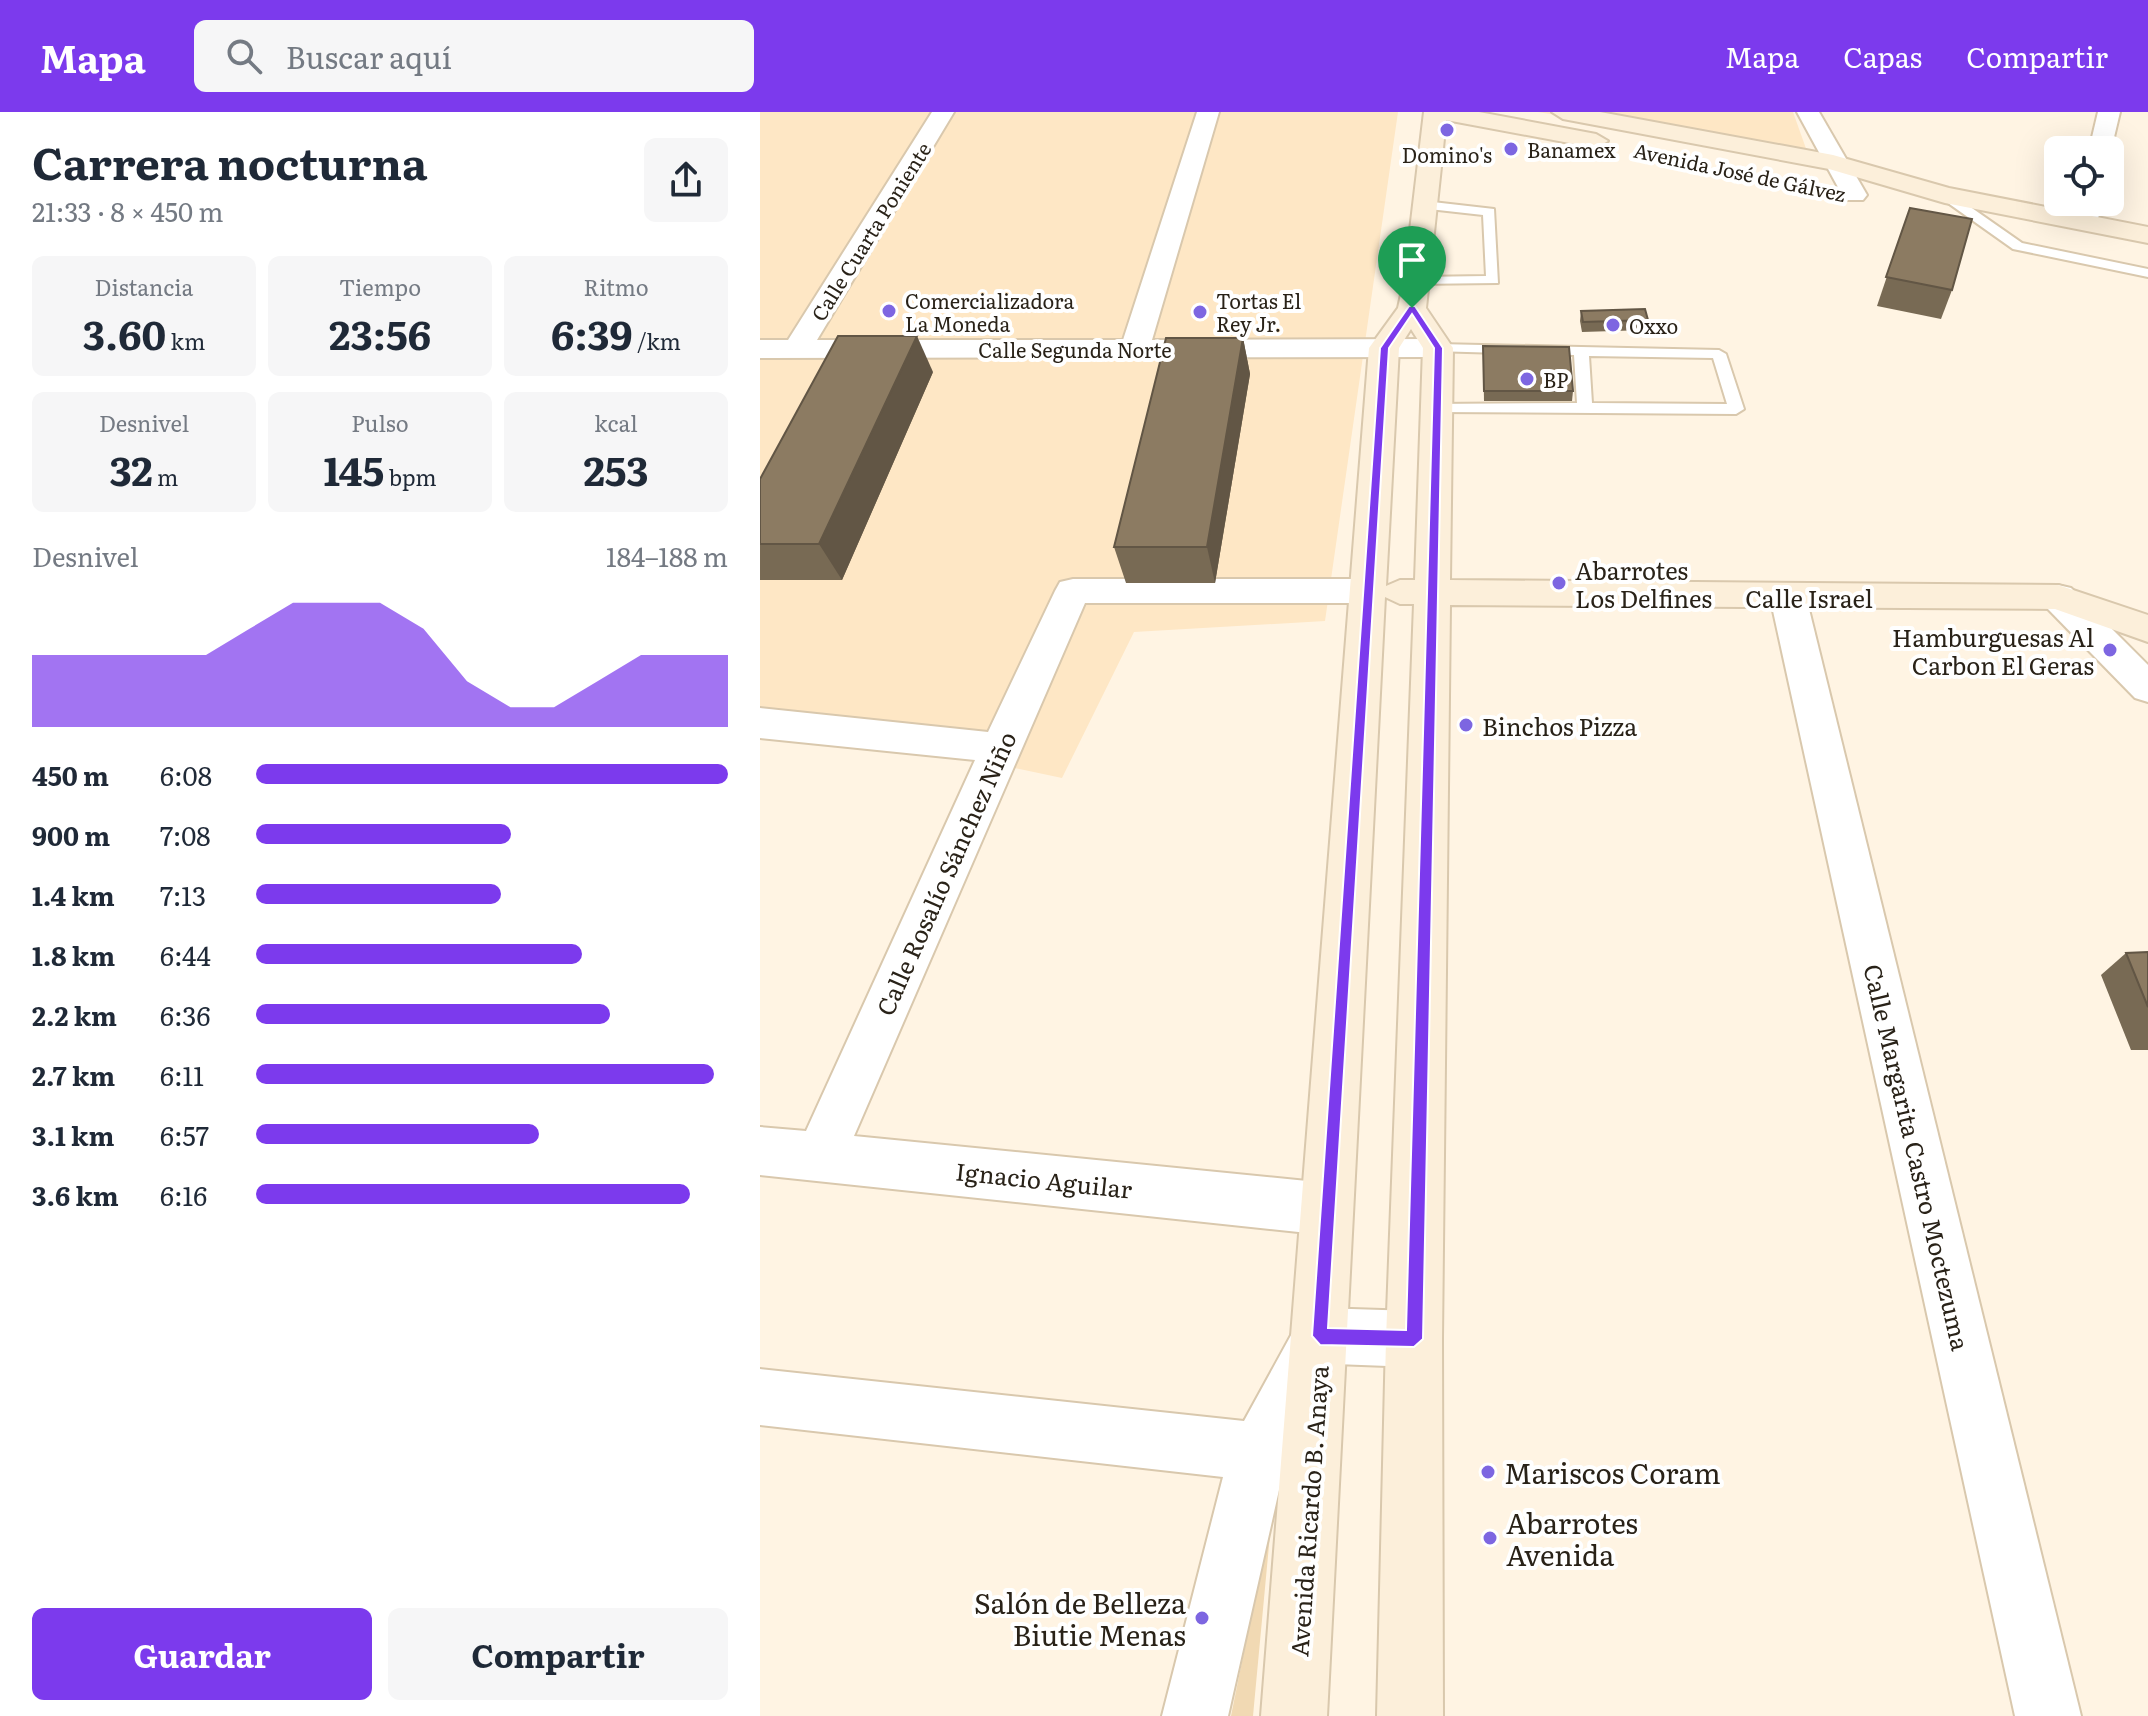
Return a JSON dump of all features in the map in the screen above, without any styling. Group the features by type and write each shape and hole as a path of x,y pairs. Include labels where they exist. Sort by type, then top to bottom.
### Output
{"main road":[{"path":"1384,348 1415,294 1435,112"},
{"name":"Avenida José de Gálvez","path":"1442,112 1671,157"},
{"name":"Avenida José de Gálvez","path":"1563,112 1833,162 1945,195"},
{"name":"Avenida José de Gálvez","path":"1824,188 1854,195 1945,195 2044,207"},
{"name":"Avenida José de Gálvez","path":"2096,216 2148,235"},
{"path":"1410,1716 1414,1339 1430,593 1438,407 1438,348 1415,294"},
{"name":"Avenida Ricardo B. Anaya","path":"1294,1716 1384,348"},
{"name":"Calle Israel","path":"1368,591 2058,597 2148,629"}],"street":[{"name":"Calle Cuarta Poniente","path":"797,349 943,112"},
{"path":"1135,349 1208,112"},
{"path":"1808,112 1854,195"},
{"path":"2104,136 2109,112"},
{"name":"Calle Segunda Norte","path":"760,349 1438,348"},
{"name":"Calle Rosalío Sánchez Niño","path":"820,1156 1000,748 1073,591 1368,591"},
{"name":"Calle Margarita Castro Moctezuma","path":"1788,597 2048,1716"},
{"path":"2058,597 2148,688"},
{"path":"760,723 1000,748"},
{"name":"Ignacio Aguilar","path":"760,1151 1327,1209"},
{"path":"1195,1716 1259,1452 1320,1336 1414,1339"},
{"path":"760,1397 1259,1452"}],"lane":[{"path":"1945,195 2018,246 2148,273"},
{"path":"1415,294 1493,280 1489,212 1424,205"},
{"path":"1438,348 1719,354 1736,409 1438,407"},
{"path":"1581,349 1585,408"}],"shaded area":[{"path":"760,112 1398,112 1325,621 1134,632 1062,778 760,714"},
{"path":"1538,112 1793,112 1809,157"},
{"path":"1272,1513 1253,1716 1231,1716"}],"building":[{"path":"1910,208 1972,219 1952,290 1886,277"},
{"path":"1645,309 1648,320 1583,322 1581,311"},
{"path":"838,336 917,336 819,544 760,544 760,479"},
{"path":"1166,338 1243,338 1207,547 1114,547"},
{"name":"BP","path":"1483,346 1569,347 1573,391 1484,391"},
{"path":"2148,952 2148,1007 2126,953"}],"place":[{"name":"Domino's","path":"1447,130"},
{"name":"Banamex","path":"1511,149"},
{"name":"Comercializadora La Moneda","path":"889,311"},
{"name":"Tortas El Rey Jr.","path":"1200,312"},
{"name":"Oxxo","path":"1613,325"},
{"name":"BP","path":"1527,379"},
{"name":"Abarrotes Los Delfines","path":"1559,583"},
{"name":"Hamburguesas Al Carbon El Geras","path":"2110,650"},
{"name":"Binchos Pizza","path":"1466,725"},
{"name":"Mariscos Coram","path":"1488,1472"},
{"name":"Abarrotes Avenida","path":"1490,1538"},
{"name":"Salón de Belleza Biutie Menas","path":"1202,1618"}],"route":[{"path":"1412,308 1438,348 1414,1339 1320,1336 1384,348 1412,308"}]}
